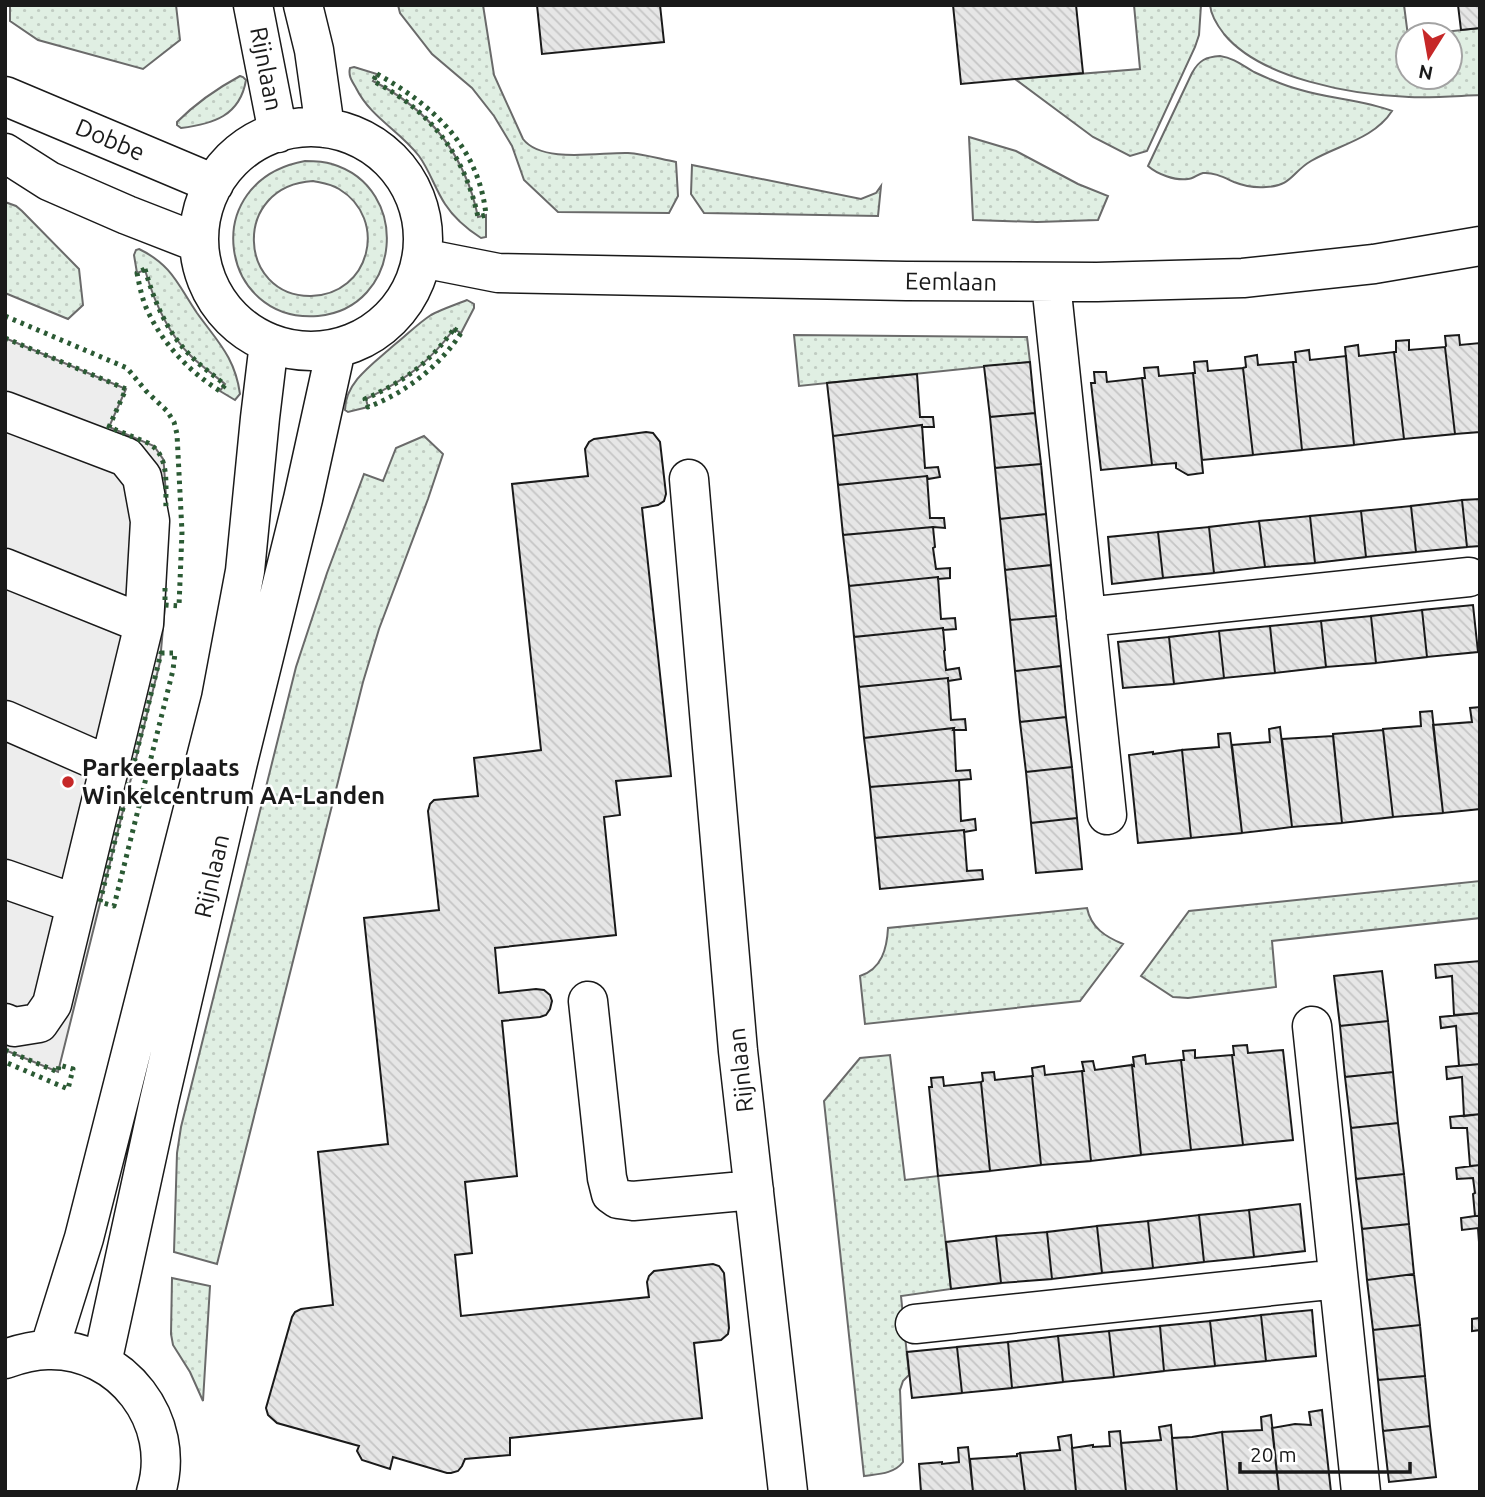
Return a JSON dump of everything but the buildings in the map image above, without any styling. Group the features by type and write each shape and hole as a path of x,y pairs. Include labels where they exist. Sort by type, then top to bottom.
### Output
{"street":[{"name":"Rijnlaan","path":"253,5 278,132"},
{"name":"Rijnlaan","path":"303,5 314,50 325,128"},
{"name":"Dobbe","path":"5,96 214,184"},
{"path":"325,128 363,140 380,151 407,180 421,218 424,238 422,258 406,299 393,317 376,331 336,349 291,349 269,343 250,333 233,320 219,303 208,285 202,264 199,243 202,213 214,184 226,166 241,152 278,132 325,128"},
{"path":"5,153 49,181 199,243"},
{"name":"Eemlaan","path":"422,258 498,273 1051,283 1242,278 1374,264 1480,246"},
{"path":"1051,283 1107,815"},
{"name":"Rijnlaan","path":"49,1350 84,1238 221,699 245,571 269,343"},
{"name":"Rijnlaan","path":"102,1363 159,1101 303,499 336,349"},
{"path":"5,411 126,457 142,477 150,521 144,624 52,1004 38,1023 14,1027 5,1023"},
{"name":"Rijnlaan","path":"689,480 738,1051 788,1492"},
{"path":"5,568 144,624"},
{"path":"1086,617 1469,577"},
{"path":"5,720 110,766"},
{"path":"5,879 76,904"},
{"path":"588,1001 611,1194 618,1199 633,1201 754,1190"},
{"path":"1311,1026 1361,1492"},
{"path":"915,1324 1338,1279"},
{"path":"5,1359 27,1352 49,1350 76,1353 102,1363 122,1377 139,1395 152,1416 159,1440 160,1491"}],"green space":[{"path":"10,5 176,5 180,40 143,69 38,40 10,21"},
{"path":"398,5 483,5 494,75 523,139 532,147 557,154 628,153 676,162 678,196 669,213 558,212 524,180 512,146 494,116 472,88 432,54 400,13"},
{"path":"1134,5 1201,5 1199,35 1195,47 1147,151 1130,156 1093,137 1015,79 1140,69"},
{"path":"1210,5 1404,5 1406,21 1394,21 1394,91 1464,91 1464,30 1480,28 1480,95 1386,96 1309,82 1261,63 1240,50 1224,34 1213,17"},
{"path":"1220,56 1289,86 1392,111 1366,135 1311,161 1287,181 1275,186 1246,186 1211,173 1183,179 1156,172 1148,166 1192,73 1203,60"},
{"path":"350,68 377,74 373,81 412,106 442,136 464,173 478,217 486,215 486,237 476,235 452,214 419,156 369,108 350,76"},
{"path":"240,76 246,80 243,92 231,110 204,124 181,128 177,125 177,122 199,103"},
{"path":"969,137 1016,151 1078,184 1108,196 1098,220 973,220"},
{"path":"305,161 325,162 358,177 375,197 385,221 386,246 380,271 367,292 346,308 318,316 285,312 259,298 242,276 234,249 235,221 247,195 270,174","holes":["313,181 336,187 355,202 364,218 368,236 366,253 359,270 347,283 331,292 311,296 287,292 269,279 258,261 254,241 257,220 268,201 286,187"]},
{"path":"692,165 861,199 876,193 881,186 878,216 704,213 691,194"},
{"path":"5,202 22,211 79,269 83,305 68,319 5,293"},
{"path":"139,249 159,262 173,276 224,350 238,381 240,394 235,400 220,391 225,384 191,356 168,327 145,270 137,273 134,255"},
{"path":"467,300 474,304 474,308 461,333 454,329 415,370 366,399 368,407 348,412 345,410 350,391 369,366 431,315"},
{"path":"794,335 1027,337 1030,362 799,386"},
{"path":"424,436 443,454 379,629 363,682 217,1264 174,1252 177,1153 181,1127 296,667 364,474 383,481 396,448"},
{"path":"1480,881 1480,918 1272,941 1276,987 1188,998 1173,997 1141,976 1189,911"},
{"path":"1087,908 1100,931 1123,944 1080,1001 865,1024 860,976 874,968 882,957 888,928"},
{"path":"890,1055 905,1180 938,1176 951,1289 901,1296 909,1375 900,1390 903,1462 890,1471 864,1476 824,1101 860,1058"},
{"path":"172,1278 210,1286 203,1401 190,1372 173,1345"}],"shaded area":[{"name":"Parkeerplaats Winkelcentrum AA-Landen","path":"5,338 126,389 109,427 154,446 163,459 164,466 167,512 165,605 160,662 58,1072 5,1050"}],"hedge":[{"path":"377,74 417,100 450,131 474,169 482,191 486,215 478,217 464,174 442,137 412,106 373,81 377,74"},
{"path":"145,269 157,305 168,327 195,360 225,385 220,391 176,354 151,318 137,273 145,269"},
{"path":"5,316 127,368 174,422 177,434 182,532 179,606 165,605 165,585"},
{"path":"454,329 461,333 432,367 408,386 368,407 365,399 415,370 454,329"},
{"path":"5,338 126,389 109,427 148,443 160,456 164,464 166,509"},
{"path":"161,653 175,653 173,670 114,906 100,902 161,653"},
{"path":"5,1050 58,1072 59,1065 73,1069 68,1089 5,1062"}],"place":[{"name":"Parkeerplaats Winkelcentrum AA-Landen","path":"68,782"}]}
